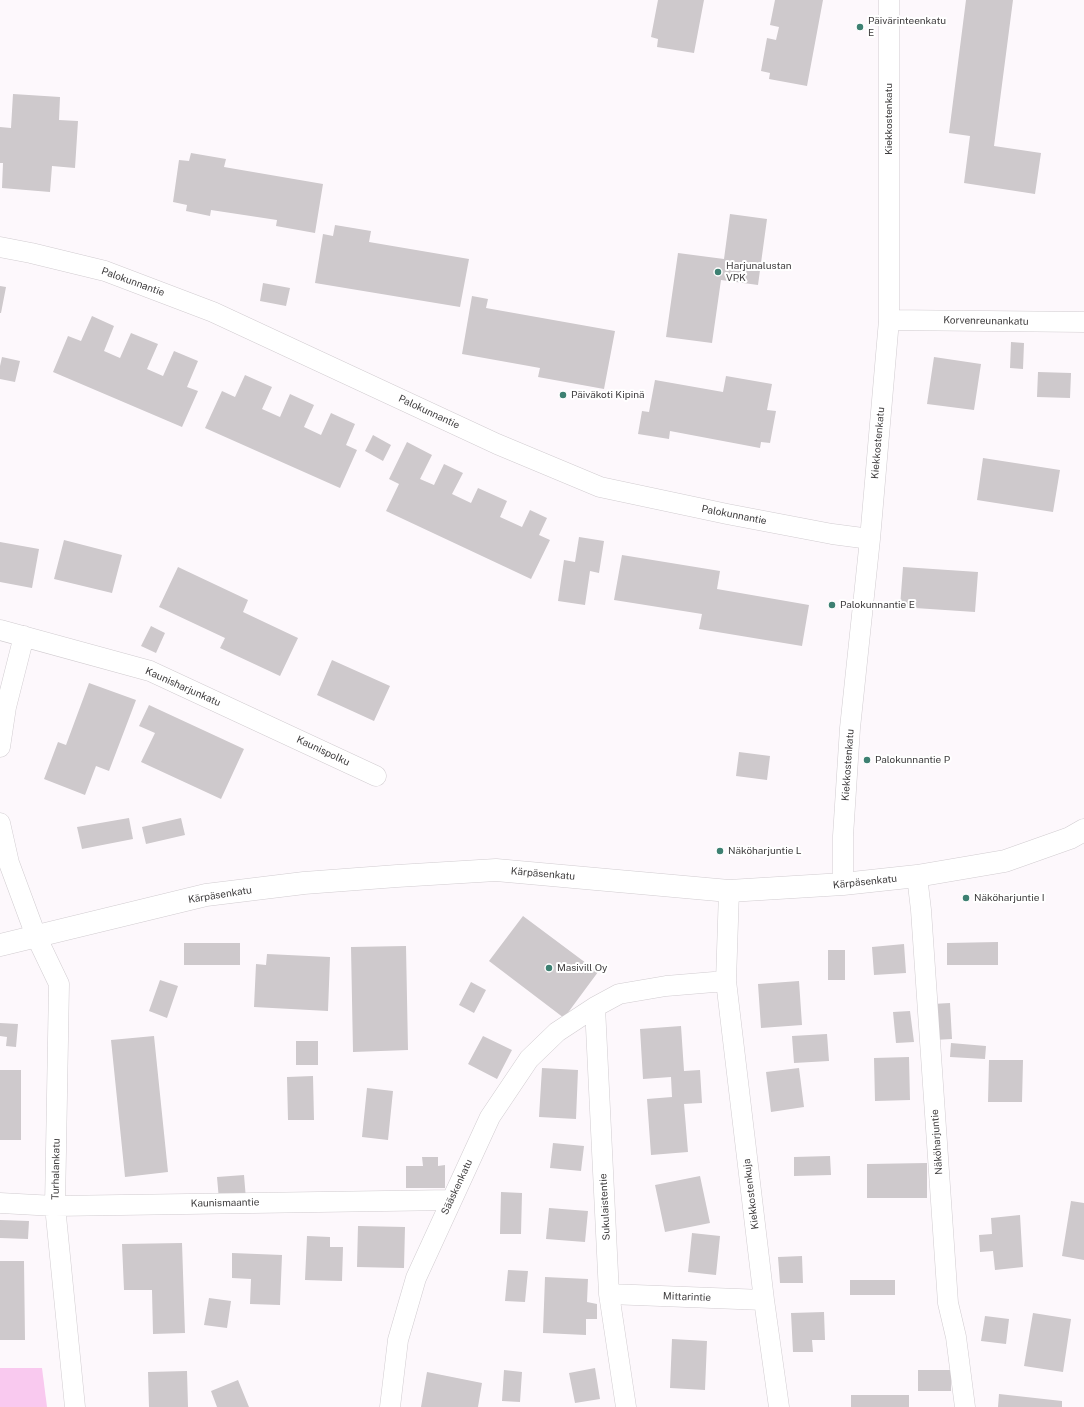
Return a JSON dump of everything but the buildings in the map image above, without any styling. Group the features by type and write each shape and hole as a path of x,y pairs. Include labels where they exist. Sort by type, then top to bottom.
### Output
{"street":[{"name":"Kiekkostenkatu","path":"843,884 843,836 850,728 870,539 889,320 889,0"},
{"name":"Palokunnantie","path":"0,247 105,271 213,312 497,444 600,487 727,514 832,534 870,539"},
{"name":"Korvenreunankatu","path":"889,320 1084,322"},
{"name":"Kaunisharjunkatu","path":"0,630 150,671 269,726"},
{"path":"0,748 6,707 24,636"},
{"name":"Kaunispolku","path":"269,726 376,776"},
{"path":"0,823 9,863 36,936"},
{"name":"Kärpäsenkatu","path":"0,945 206,895 304,883 496,870 729,891 843,884 917,876 1005,861 1070,838 1084,830"},
{"name":"Näköharjuntie","path":"917,876 921,910 948,1302 956,1336 965,1407"},
{"name":"Kiekkostenkuja","path":"729,891 726,981 764,1300 779,1407"},
{"name":"Turhalankatu","path":"36,936 59,984 55,1206 75,1407"},
{"path":"595,1007 619,994 666,986 726,981"},
{"name":"Sääskenkatu","path":"390,1407 398,1340 416,1278 450,1200 490,1117 529,1059 557,1032 595,1007"},
{"name":"Sukulaistentie","path":"595,1007 609,1294 626,1407"},
{"name":"Kaunismaantie","path":"0,1203 55,1206 450,1200"},
{"name":"Mittarintie","path":"609,1294 764,1300"}],"shaded area":[{"path":"0,1368 42,1368 47,1407 0,1407"}],"place":[{"name":"Päivärinteenkatu E","path":"860,27"},
{"name":"Harjunalustan VPK","path":"718,272"},
{"name":"Päiväkoti Kipinä","path":"563,395"},
{"name":"Palokunnantie E","path":"832,605"},
{"name":"Palokunnantie P","path":"867,760"},
{"name":"Näköharjuntie L","path":"720,851"},
{"name":"Näköharjuntie I","path":"966,898"},
{"name":"Masivill Oy","path":"549,968"}]}
